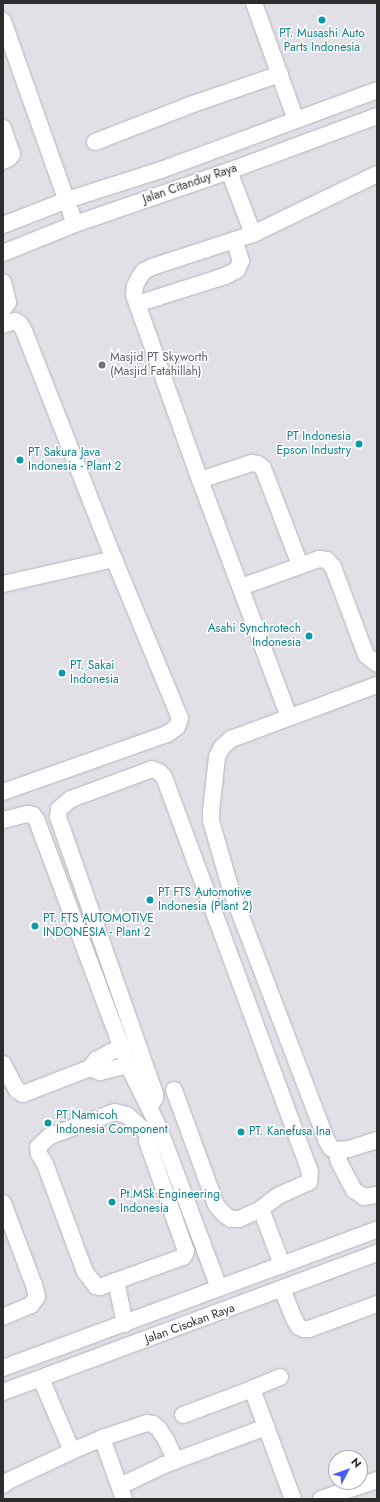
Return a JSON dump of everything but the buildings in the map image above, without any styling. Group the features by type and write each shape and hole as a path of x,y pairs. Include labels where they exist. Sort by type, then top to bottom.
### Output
{"street":[{"path":"254,3 296,120"},
{"path":"3,21 75,224"},
{"path":"95,142 193,104 280,74"},
{"name":"Jalan Citanduy Raya","path":"3,225 67,200 161,170 377,90"},
{"name":"Jalan Citanduy Raya","path":"3,254 75,224 229,171 377,116"},
{"path":"3,128 12,154 9,158 3,161"},
{"path":"229,171 253,234"},
{"path":"289,717 200,480 137,304 134,295 135,286 144,271 253,234 377,174"},
{"path":"137,304 225,276 237,270 241,261 234,240"},
{"path":"3,282 8,296 4,317 20,324 24,331 114,560 177,707 180,718 177,727 167,734 3,792"},
{"path":"200,480 252,463 258,464 263,468 300,565"},
{"path":"241,587 300,565 319,559 326,560 333,567 366,655 377,664"},
{"path":"3,584 114,560"},
{"path":"377,684 231,738 222,746 217,757 211,821 231,890 327,1141 331,1148 336,1150 349,1149 377,1140"},
{"path":"148,1105 152,1103 155,1098 154,1094 58,817 59,809 71,799 152,769 159,772 164,777 310,1171 308,1182 278,1196 261,1209 239,1219 231,1219 225,1215 216,1205 174,1090"},
{"path":"3,820 27,814 33,815 37,821 128,1064 148,1105 154,1131 219,1288"},
{"path":"3,1064 18,1090 23,1094 90,1068 96,1060 122,1046"},
{"path":"90,1068 100,1072 128,1064"},
{"path":"115,1112 127,1115 154,1131 147,1141 185,1254 182,1257 116,1281 96,1286 85,1272 45,1164 39,1154 38,1146 50,1136 115,1112"},
{"path":"336,1150 339,1162 354,1190 364,1197 377,1195"},
{"path":"3,1203 34,1285 36,1297 32,1305 3,1317"},
{"path":"261,1209 282,1265"},
{"name":"Jalan Cisokan Raya","path":"3,1368 377,1230"},
{"name":"Jalan Cisokan Raya","path":"3,1392 377,1253"},
{"path":"116,1281 125,1324"},
{"path":"282,1289 294,1319 299,1327 304,1329 310,1329 377,1304"},
{"path":"183,1415 280,1377"},
{"path":"41,1379 72,1451"},
{"path":"252,1389 293,1499"},
{"path":"3,1485 8,1481 102,1438 147,1423 153,1424 166,1440 176,1461"},
{"path":"102,1438 122,1492 176,1461 266,1427"},
{"path":"321,1499 377,1480"}],"shaded area":[{"path":"3,3 377,3 377,1499 3,1499"}],"place":[{"name":"PT. Musashi Auto Parts Indonesia","path":"322,20"},
{"name":"Masjid PT Skyworth (Masjid Fatahillah)","path":"102,365"},
{"name":"PT Indonesia Epson Industry","path":"359,444"},
{"name":"PT Sakura Java Indonesia - Plant 2","path":"20,460"},
{"name":"Asahi Synchrotech Indonesia","path":"309,636"},
{"name":"PT. Sakai Indonesia","path":"62,673"},
{"name":"PT FTS Automotive Indonesia (Plant 2)","path":"150,900"},
{"name":"PT. FTS AUTOMOTIVE INDONESIA - Plant 2","path":"35,926"},
{"name":"PT Namicoh Indonesia Component","path":"48,1123"},
{"name":"PT. Kanefusa Ina","path":"241,1132"},
{"name":"Pt.MSk Engineering Indonesia","path":"112,1202"}]}
